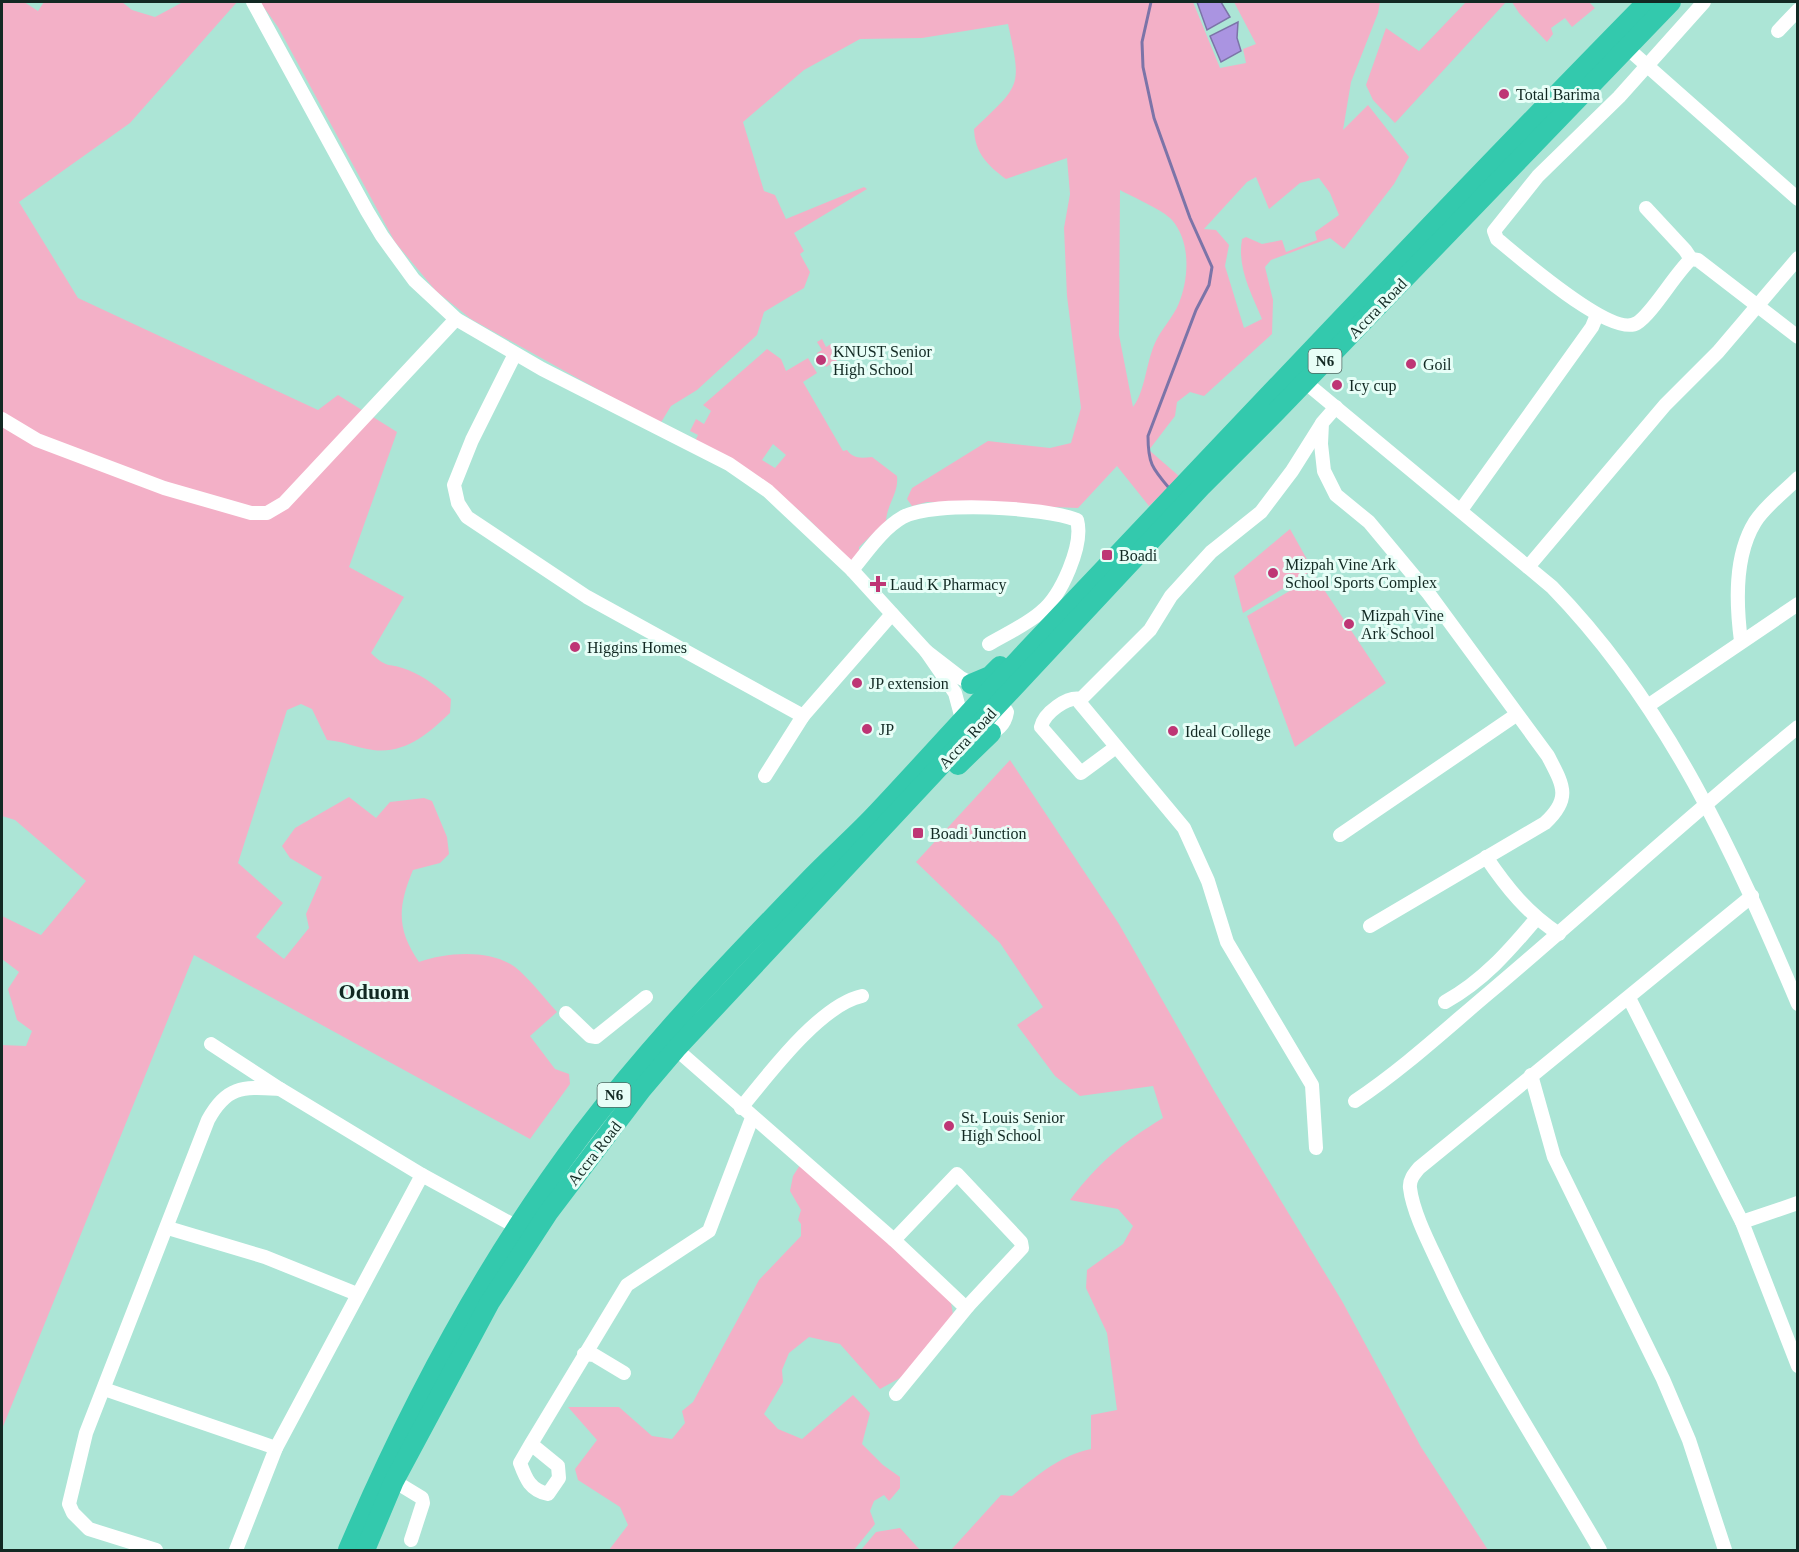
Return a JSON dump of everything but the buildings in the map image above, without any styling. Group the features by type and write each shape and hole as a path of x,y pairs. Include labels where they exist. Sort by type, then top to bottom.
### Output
{"highway":[{"name":"Accra Road","path":"365,1551 394,1481 440,1392 510,1270 575,1178 676,1049 975,728 987,692 1176,490 1647,2"},
{"name":"Accra Road","path":"987,692 1201,487 1671,2"},
{"name":"Accra Road","path":"348,1551 398,1439 447,1345 517,1227 579,1139 634,1070 806,883 872,818 975,728"}],"street":[{"path":"253,2 381,236 414,280 456,319 515,354 729,465 768,491 852,570 926,651 955,693 975,728"},
{"path":"1690,259 1639,322 1626,326 1597,315 1540,275 1497,239 1494,231 1538,176 1619,97 1646,64 1704,2"},
{"path":"1778,31 1797,10"},
{"path":"1626,47 1797,199"},
{"path":"1646,208 1685,250 1690,259"},
{"path":"1528,567 1665,405 1718,352 1797,258"},
{"path":"1690,259 1698,260 1797,337"},
{"path":"1461,510 1592,327 1597,315"},
{"path":"2,419 38,440 164,488 251,513 267,513 284,503 456,319"},
{"path":"515,354 472,440 454,485 458,503 467,518 587,597 803,716"},
{"path":"1305,382 1528,567 1588,624 1649,705 1704,803 1752,896 1797,1004"},
{"path":"1116,747 1081,773 1041,727 1043,720 1067,699 1080,699 1149,630 1170,596 1210,552 1261,512 1292,471 1322,423 1336,407"},
{"path":"1322,423 1324,471 1336,495 1369,522 1415,576 1548,756 1562,782 1564,797 1558,811 1545,823 1370,926"},
{"path":"1741,641 1736,605 1745,546 1756,521 1797,478"},
{"path":"852,570 884,532 914,512 976,508 1049,513 1077,520 1079,529 1076,552 1056,595 1042,612 989,644"},
{"path":"1649,705 1797,604"},
{"path":"765,776 803,716 892,614"},
{"path":"926,651 987,692"},
{"path":"1080,699 1080,703 1116,747 1166,804 1195,848 1227,942 1312,1085 1316,1148"},
{"path":"1340,835 1516,715"},
{"path":"1355,1101 1418,1053 1559,934 1704,803 1797,727"},
{"path":"1486,857 1509,892 1536,919 1559,934"},
{"path":"1600,1551 1498,1381 1461,1312 1430,1245 1410,1188 1412,1177 1419,1168 1531,1075 1629,998 1752,896"},
{"path":"1445,1002 1483,976 1503,958 1536,919"},
{"path":"531,1444 627,1285 709,1231 747,1113 809,1030 845,1002 862,996"},
{"path":"566,1013 590,1036 596,1037 646,997"},
{"path":"1629,998 1742,1222 1797,1366"},
{"path":"211,1044 280,1089 422,1175 517,1227"},
{"path":"676,1049 894,1240 964,1306 968,1306"},
{"path":"1531,1075 1554,1157 1663,1379 1689,1440 1725,1551"},
{"path":"156,1551 89,1529 73,1513 69,1504 86,1433 215,1106 223,1098 239,1089 280,1089"},
{"path":"236,1551 276,1448 328,1356 357,1294 422,1175"},
{"path":"894,1240 953,1175 960,1176 1021,1242 1022,1248 968,1306 896,1394"},
{"path":"1742,1222 1797,1203"},
{"path":"168,1228 264,1257 357,1294"},
{"path":"584,1354 594,1355 624,1373"},
{"path":"104,1389 276,1448"},
{"path":"394,1481 422,1498 423,1503 411,1540"}],"shaded area":[{"path":"2,2 24,2 38,11 44,2 122,2 132,10 155,17 183,2 237,2 130,123 19,202 78,298 318,410 338,395 397,432 349,567 404,597 371,653 385,664 408,670 436,686 451,699 450,713 424,735 406,746 373,750 327,740 312,709 301,704 287,710 238,863 283,903 256,937 284,959 309,928 306,914 322,877 290,858 282,846 295,828 349,797 376,818 390,802 424,798 432,801 447,837 449,854 440,863 413,870 402,906 406,939 419,962 442,956 468,954 493,957 515,967 557,1012 530,1036 555,1069 569,1074 570,1084 530,1139 194,955 2,1429 2,1045 26,1046 32,1031 17,1020 8,989 19,972 2,959 2,916 41,935 86,881 15,820 2,816"},
{"path":"260,2 1193,2 1220,68 1246,63 1243,49 1256,44 1234,2 1380,2 1378,13 1351,82 1343,130 1368,105 1409,157 1394,184 1344,249 1330,238 1271,260 1265,267 1273,300 1272,334 1204,396 1190,392 1177,402 1175,416 1149,450 1180,477 1149,506 1117,466 1078,508 927,502 912,506 907,499 912,488 988,441 1050,448 1071,443 1081,408 1067,296 1064,228 1070,194 1067,158 1006,179 983,158 975,137 974,129 1001,103 1014,84 1015,61 1008,24 922,38 860,39 804,70 743,122 764,191 775,195 786,219 864,187 867,189 794,233 804,251 800,254 810,272 804,288 764,312 757,335 697,390 671,406 660,424 471,319 436,291 395,242 278,27","holes":["1256,177 1269,209 1300,183 1319,178 1330,193 1339,215 1315,232 1317,240 1286,252 1282,240 1262,244 1246,237 1242,239 1243,270 1262,319 1244,328 1225,266 1229,245 1216,230 1204,229 1247,182","1120,190 1155,208 1172,220 1183,239 1186,260 1185,283 1179,303 1155,343 1140,393 1133,407 1119,335"]},
{"path":"1197,2 1221,2 1230,17 1207,30"},
{"path":"1466,2 1506,2 1395,123 1373,100 1366,85 1386,28 1419,51"},
{"path":"1512,2 1589,2 1595,8 1572,27 1565,18 1551,28 1553,34 1547,42 1519,13"},
{"path":"1238,22 1237,38 1241,51 1221,62 1210,36"},
{"path":"822,339 826,347 831,344 839,359 826,367 817,353 822,350 817,342"},
{"path":"767,349 781,359 786,371 808,358 817,373 803,382 843,451 847,450 858,457 872,457 897,476 896,488 886,521 859,547 859,558 851,564 815,525 779,494 741,467 695,441 698,435 690,431 696,419 704,424 711,411 703,405","holes":["773,444 786,455 775,468 762,460"]},
{"name":"Mizpah Vine Ark School Sports Complex","path":"1290,529 1313,570 1243,613 1234,576"},
{"path":"1315,576 1386,683 1295,747 1247,616"},
{"path":"1010,760 1119,924 1213,1089 1342,1301 1421,1447 1488,1550 951,1550 1001,1495 1012,1496 1059,1461 1091,1449 1091,1415 1117,1410 1107,1333 1086,1288 1087,1270 1123,1244 1133,1226 1118,1209 1070,1200 1112,1154 1163,1118 1153,1086 1080,1096 1055,1076 1017,1025 1043,1007 1000,943 916,862"},
{"path":"800,1165 950,1296 953,1315 911,1372 880,1389 840,1344 809,1337 789,1353 782,1370 783,1382 764,1414 778,1429 802,1439 853,1395 870,1413 862,1444 883,1465 900,1477 900,1488 889,1501 884,1495 874,1501 870,1511 875,1524 854,1550 609,1550 628,1525 620,1507 578,1480 575,1469 597,1440 568,1407 619,1407 652,1436 672,1439 685,1423 682,1411 693,1402 759,1280 801,1236 801,1224 798,1220 801,1210 790,1191 793,1176"},
{"path":"900,1528 920,1550 861,1550 876,1532"}],"waterway":[{"path":"1151,2 1142,42 1143,67 1154,118 1190,218 1212,267 1209,285 1196,310 1148,436 1152,465 1169,488"}],"place":[{"name":"Total Barima","path":"1504,94"},
{"name":"KNUST Senior High School","path":"821,360"},
{"name":"Goil","path":"1411,364"},
{"name":"Icy cup","path":"1337,385"},
{"name":"Boadi","path":"1107,555"},
{"name":"Mizpah Vine Ark School Sports Complex","path":"1273,573"},
{"name":"Laud K Pharmacy","path":"878,584"},
{"name":"Mizpah Vine Ark School","path":"1349,624"},
{"name":"Higgins Homes","path":"575,647"},
{"name":"JP extension","path":"857,683"},
{"name":"JP","path":"867,729"},
{"name":"Ideal College","path":"1173,731"},
{"name":"Boadi Junction","path":"918,833"},
{"name":"St. Louis Senior High School","path":"949,1126"}],"district":[{"name":"Oduom","path":"374,991"}]}
